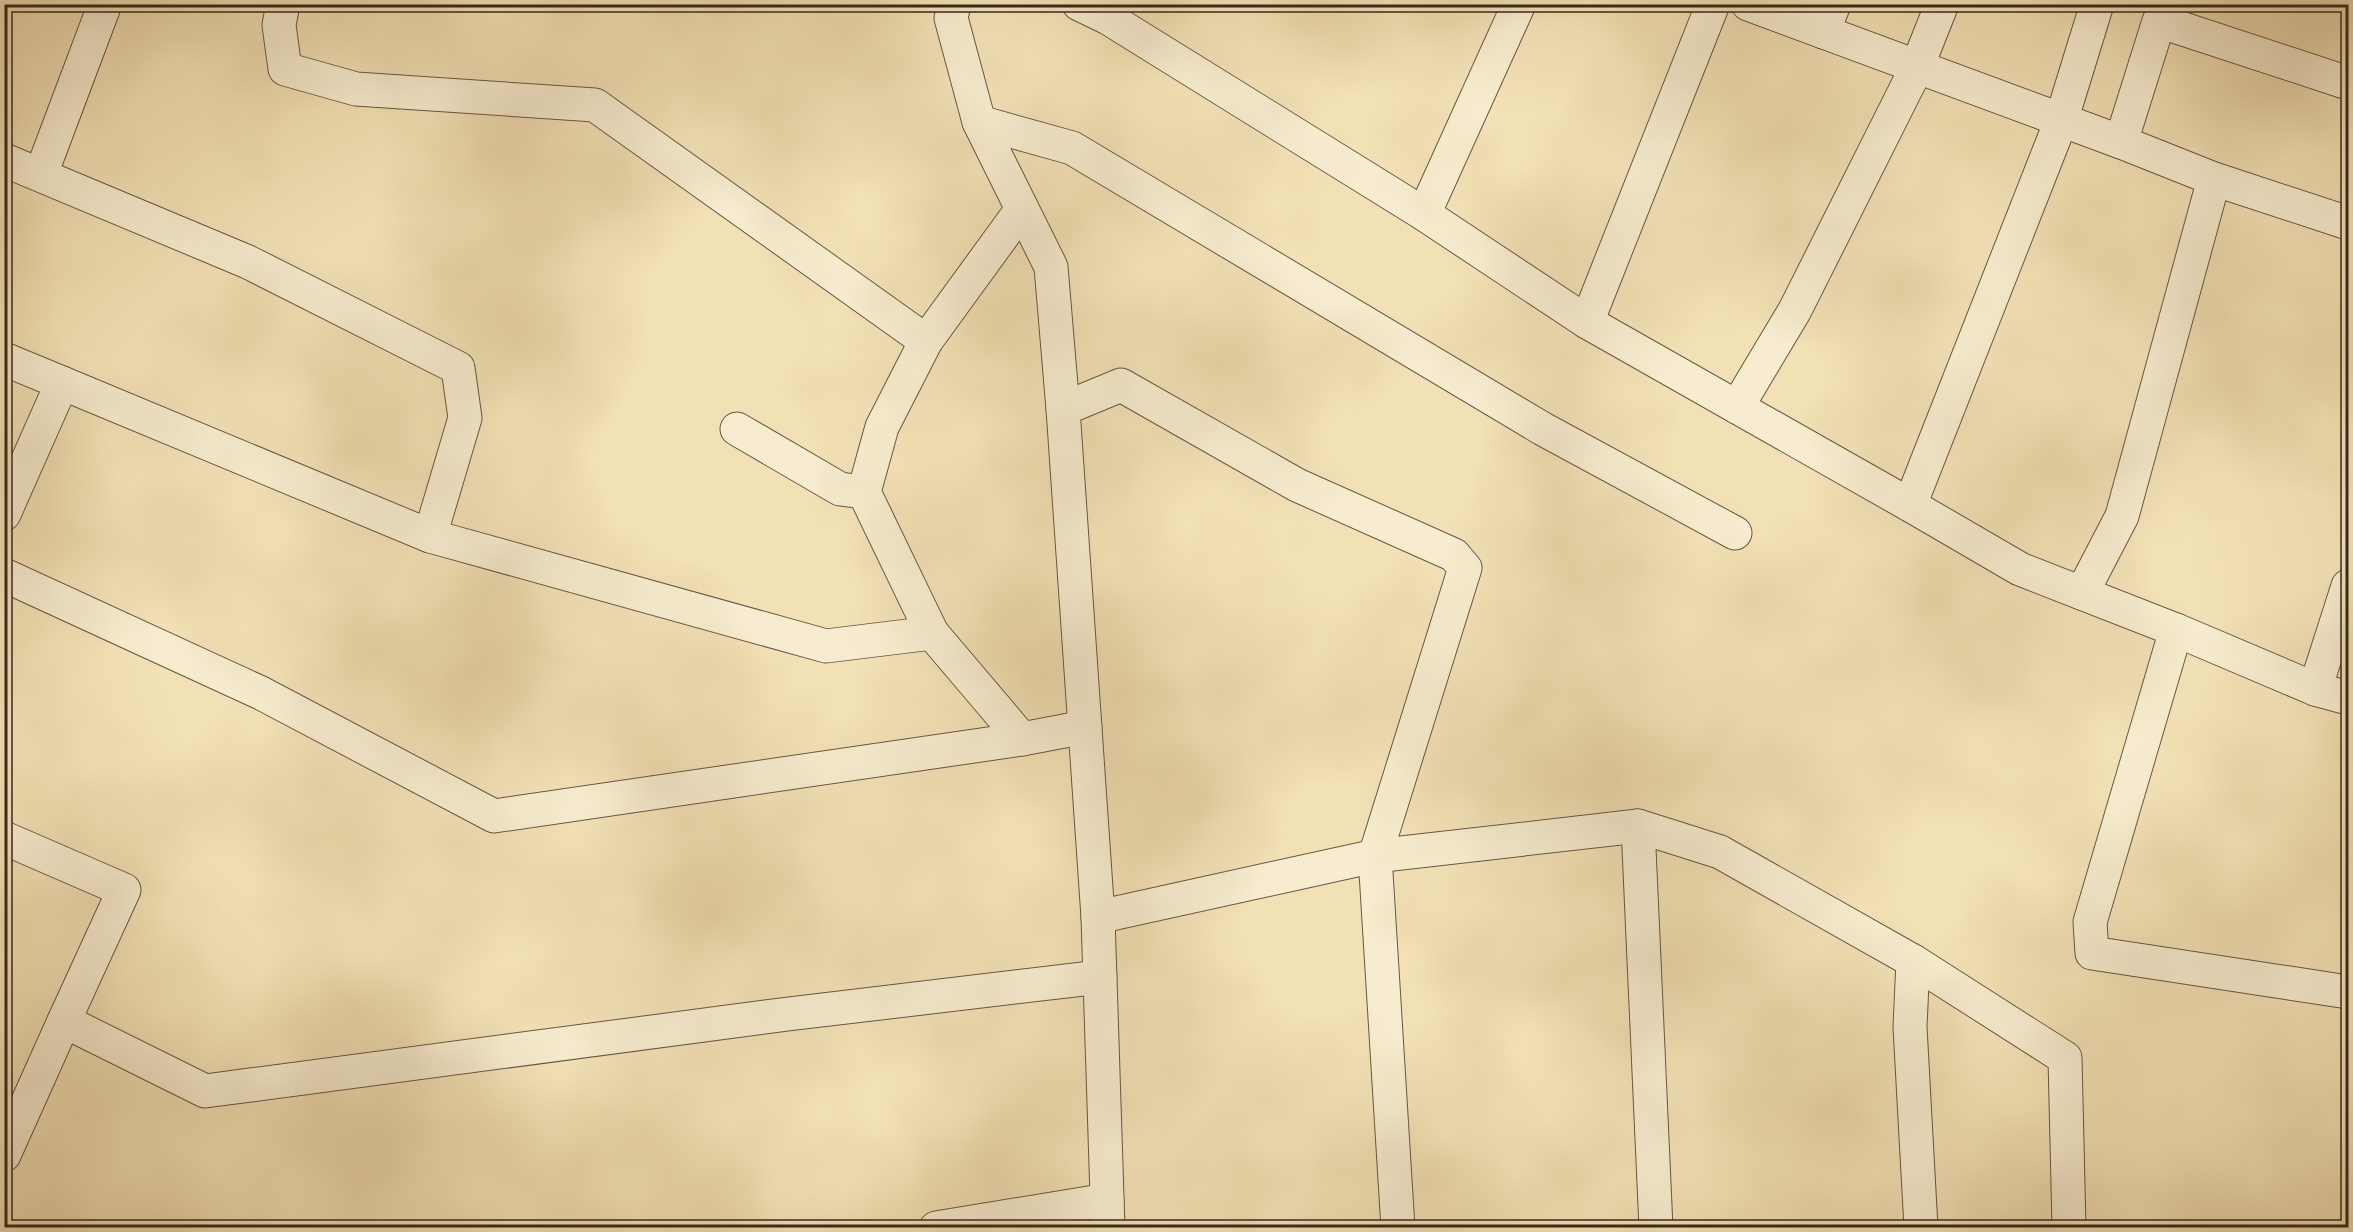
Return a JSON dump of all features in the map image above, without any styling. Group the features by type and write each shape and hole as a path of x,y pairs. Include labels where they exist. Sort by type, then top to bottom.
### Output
{"street":[{"path":"40,174 105,4"},
{"path":"283,4 279,25 285,69 356,89 595,105 926,341"},
{"path":"936,1227 1107,1214 1098,917 1064,409 1051,267 979,122 951,18 954,4"},
{"path":"1079,4 1108,18 1424,214 1587,322 1910,504 2020,569 2176,630 2315,689 2349,698"},
{"path":"1424,214 1519,4"},
{"path":"1587,322 1713,4"},
{"path":"1748,4 1828,18 1917,67 2121,142 2214,179 2349,223"},
{"path":"1737,407 1795,310 1917,67 1942,4"},
{"path":"1910,504 2061,121 2097,4"},
{"path":"2121,142 2159,21 2349,83"},
{"path":"979,122 1072,148 1543,429 1735,532"},
{"path":"4,160 248,261 458,368 465,418 430,536"},
{"path":"2082,593 2122,516 2214,179"},
{"path":"1022,209 926,341 882,427 864,492 932,633 1022,740"},
{"path":"4,359 430,536 826,646 932,633"},
{"path":"4,514 62,383"},
{"path":"1064,409 1120,385 1297,484 1454,555 1465,568 1375,856 1398,1227"},
{"path":"738,429 840,489 864,492"},
{"path":"4,575 261,693 494,816 1022,740 1085,727"},
{"path":"2315,689 2349,586"},
{"path":"2176,630 2090,922 2092,953 2349,993"},
{"path":"1098,917 1375,856 1638,826 1720,852 1913,961 2065,1058 2069,1227"},
{"path":"1638,826 1656,1227"},
{"path":"4,838 124,891 4,1155"},
{"path":"1913,961 1910,1027 1921,1227"},
{"path":"64,1021 205,1091 788,1014 1100,977"}]}
